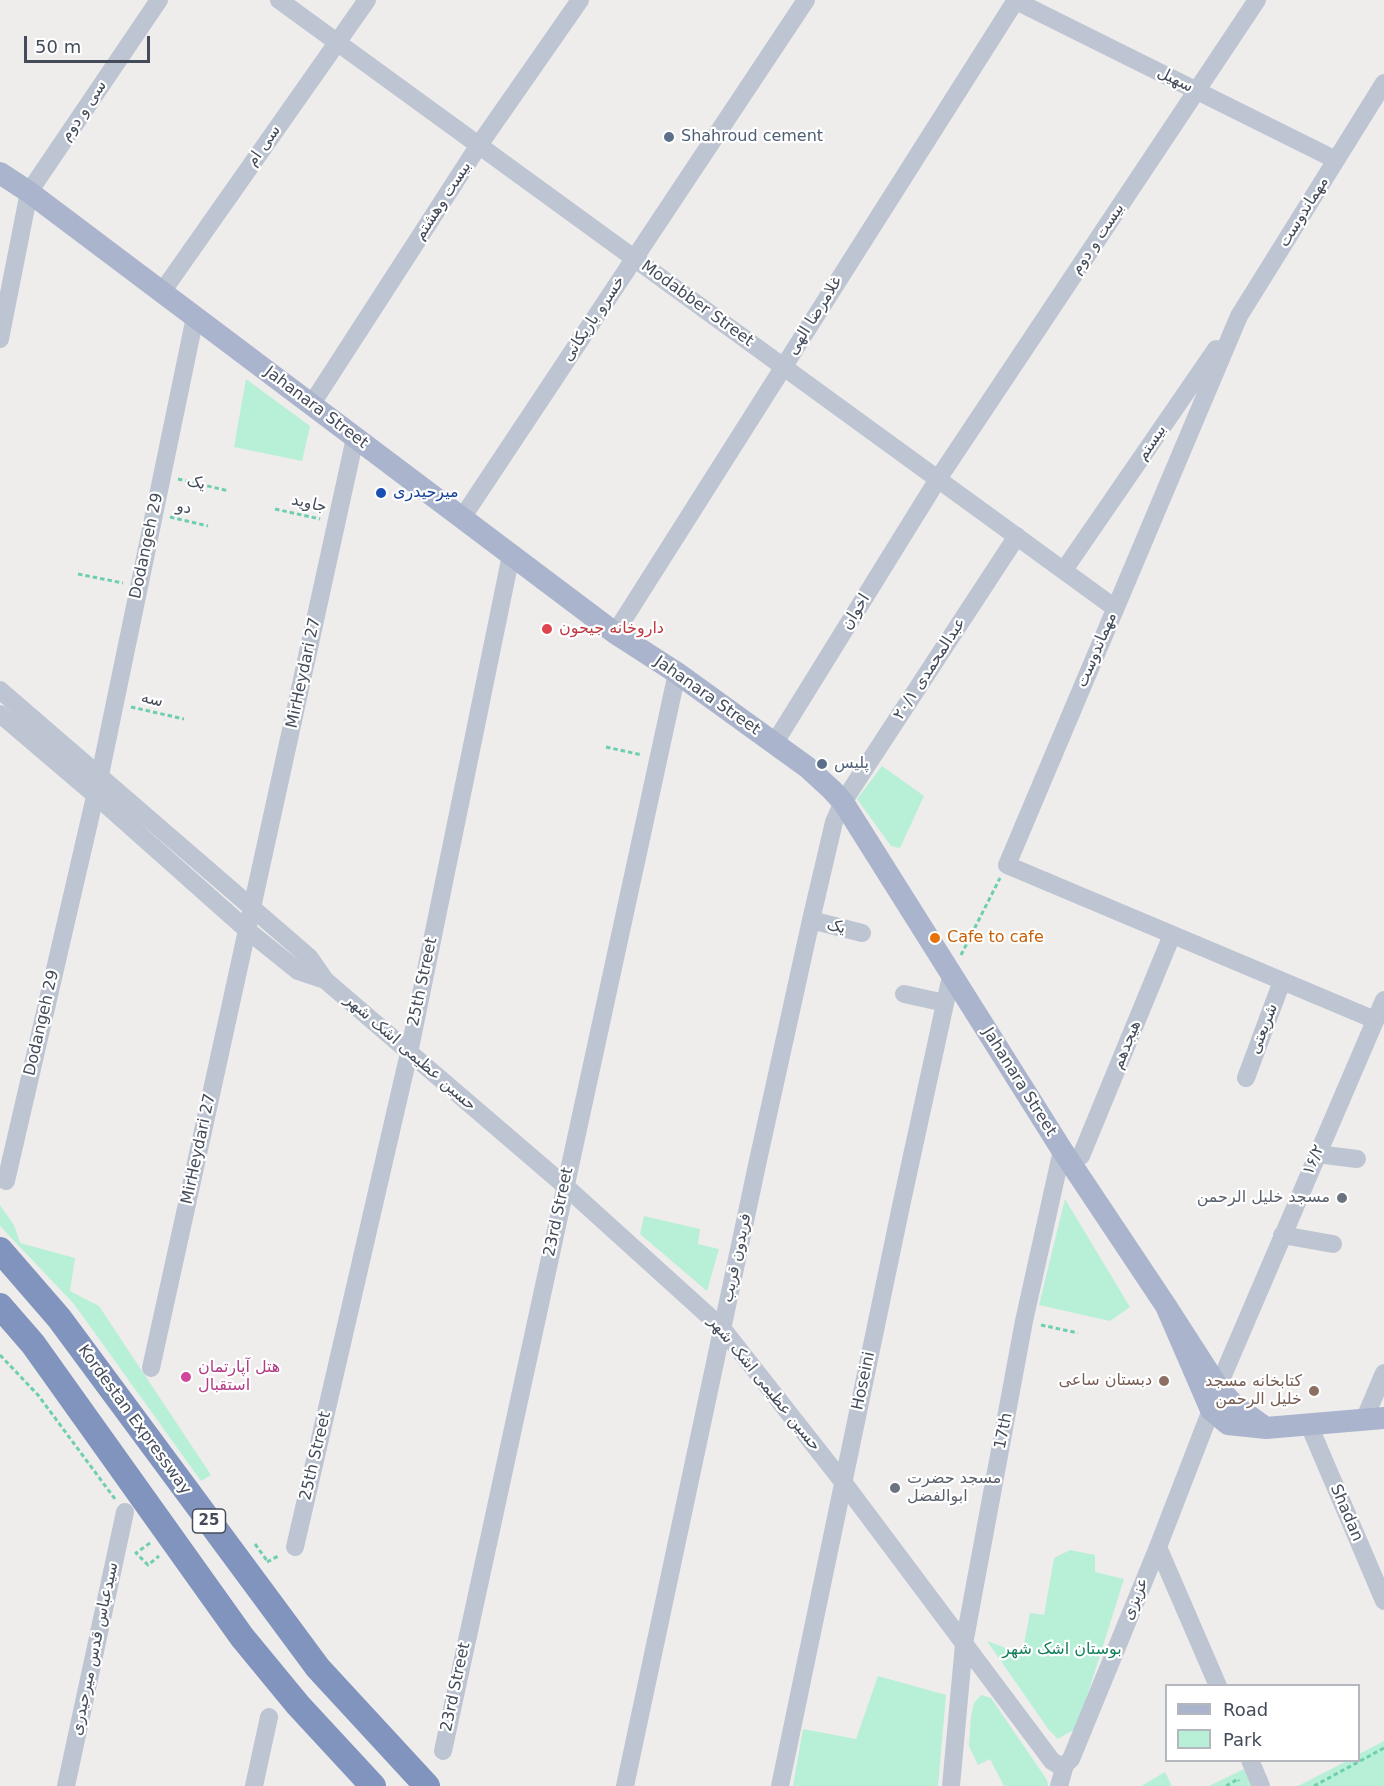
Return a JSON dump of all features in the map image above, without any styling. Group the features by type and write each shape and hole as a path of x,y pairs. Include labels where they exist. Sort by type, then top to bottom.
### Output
{"highway":[{"name":"Kordestan Expressway","path":"0,1250 59,1318 318,1668 427,1786"},
{"name":"25","path":"0,1306 33,1344 242,1637 297,1705 373,1786"}],"main road":[{"name":"Jahanara Street","path":"0,173 29,192 615,633 677,673 807,767 843,802 951,976 1072,1153 1166,1306"},
{"path":"1166,1306 1218,1387 1235,1406 1266,1428"},
{"path":"1166,1306 1211,1410 1228,1425 1266,1428 1374,1419"}],"street":[{"name":"سی و دوم","path":"29,192 159,0"},
{"name":"Modabber Street","path":"279,0 1115,608"},
{"name":"سی ام","path":"162,292 367,0"},
{"name":"بیست وهشتم","path":"311,405 479,145 580,0"},
{"name":"خسرو باریکانی","path":"462,518 806,0"},
{"name":"سهیل","path":"1015,0 1336,160"},
{"name":"غلامرضا الهی","path":"615,633 1015,0"},
{"name":"بیست و دوم","path":"938,479 1257,0"},
{"name":"مهماندوست","path":"1007,865 1239,316 1383,87"},
{"path":"0,339 29,192"},
{"name":"بیستم","path":"1064,570 1239,316"},
{"name":"Dodangeh 29","path":"6,1181 100,775 195,317"},
{"name":"MirHeydari 27","path":"151,1368 355,438"},
{"name":"اخوان","path":"774,744 938,479"},
{"name":"عبدالمحمدی ۲۰/۱","path":"843,802 1017,536"},
{"name":"25th Street","path":"295,1547 409,1053 511,555"},
{"name":"23rd Street","path":"442,1751 677,673"},
{"name":"حسین عظیمی اشک شهر","path":"0,690 309,957 325,980 564,1185 722,1328 843,1482 1052,1761 1060,1766 1065,1765"},
{"name":"حسین عظیمی اشک شهر","path":"0,714 247,930 298,971 325,980"},
{"name":"فریدون قریب","path":"625,1786 811,920 834,822 843,802"},
{"path":"1007,865 1375,1020"},
{"name":"یک","path":"811,920 862,933"},
{"name":"هیجدهم","path":"1072,1153 1172,935"},
{"name":"Hoseini","path":"780,1786 951,976"},
{"name":"شریعتی","path":"1246,1077 1282,981"},
{"path":"904,994 945,1004"},
{"name":"۱۶/۲","path":"1218,1387 1384,1000"},
{"name":"17th","path":"951,1786 964,1644 1024,1321 1072,1153"},
{"path":"1317,1154 1357,1159"},
{"path":"1282,1234 1333,1244"},
{"path":"1374,1419 1384,1373"},
{"name":"عزیزی","path":"1059,1786 1065,1765 1071,1759 1158,1547 1211,1410"},
{"name":"Shadan","path":"1309,1425 1384,1601"},
{"name":"سیدعباس قدس میرحیدری","path":"66,1786 125,1512"},
{"path":"1158,1547 1217,1684"},
{"path":"254,1786 269,1717"},
{"path":"1250,1762 1261,1786"},
{"path":"1065,1765 1074,1786"}],"path":[{"name":"یک","path":"162,476 229,491"},
{"name":"جاوید","path":"275,509 337,523"},
{"name":"دو","path":"154,514 208,526"},
{"path":"78,574 139,587"},
{"name":"سه","path":"115,704 184,719"},
{"path":"606,747 659,759"},
{"path":"951,976 1007,865"},
{"path":"1024,1321 1078,1333"},
{"path":"0,1355 38,1395 125,1512"},
{"path":"145,1539 152,1547"},
{"path":"247,1573 295,1547"},
{"path":"136,1553 148,1565 159,1556"},
{"path":"1360,1761 1384,1748"},
{"path":"1314,1786 1358,1762"},
{"path":"1226,1786 1238,1779 1241,1786"}],"green space":[{"path":"246,379 310,426 302,461 234,447"},
{"path":"882,766 924,796 900,848 891,846 857,799"},
{"path":"1065,1199 1130,1307 1110,1321 1039,1305"},
{"path":"0,1205 14,1225 20,1243 75,1258 70,1291 99,1306 211,1475 201,1481 74,1304 0,1226"},
{"path":"644,1216 700,1229 698,1244 719,1249 707,1291 640,1234"},
{"name":"بوستان اشک شهر","path":"1070,1550 1095,1555 1095,1572 1124,1579 1077,1728 1058,1739 1049,1730 987,1641 1022,1654 1030,1613 1044,1615 1054,1558"},
{"path":"878,1676 946,1695 938,1786 793,1786 803,1729 856,1739"},
{"path":"981,1695 991,1698 1047,1780 1048,1786 1004,1786 990,1759 978,1765 969,1746 974,1703"},
{"path":"1384,1741 1384,1786 1298,1786 1345,1762 1360,1762 1360,1753"},
{"path":"1244,1769 1253,1786 1209,1786"},
{"path":"1165,1772 1172,1786 1141,1786"}],"place":[{"name":"Shahroud cement","path":"669,137"},
{"name":"میرحیدری","path":"381,493"},
{"name":"داروخانه جیحون","path":"547,629"},
{"name":"پلیس","path":"822,764"},
{"name":"Cafe to cafe","path":"935,938"},
{"name":"مسجد خلیل الرحمن","path":"1342,1198"},
{"name":"هتل آپارتمان استقبال","path":"186,1377"},
{"name":"دبستان ساعی","path":"1164,1381"},
{"name":"كتابخانه مسجد خليل الرحمن","path":"1314,1391"},
{"name":"مسجد حضرت ابوالفضل","path":"895,1488"}]}
